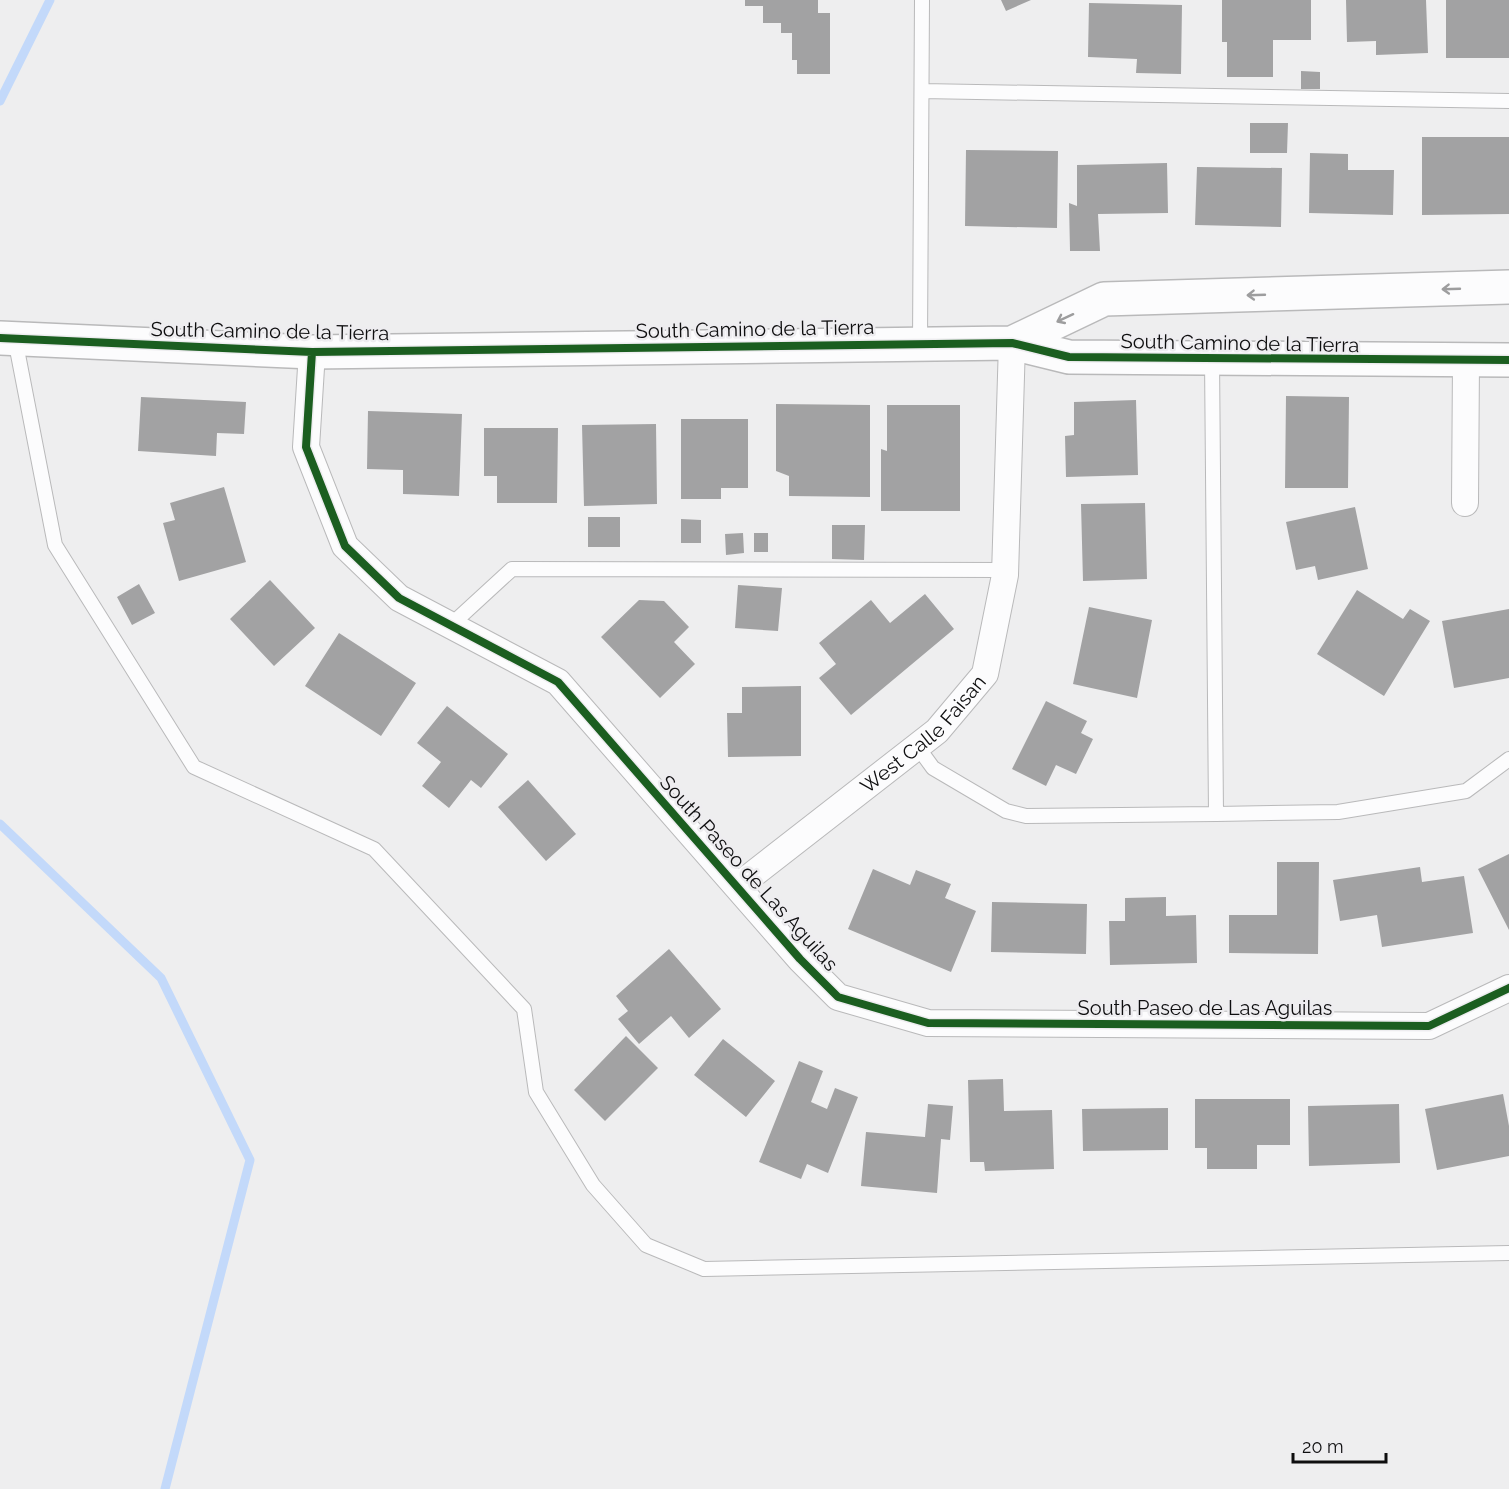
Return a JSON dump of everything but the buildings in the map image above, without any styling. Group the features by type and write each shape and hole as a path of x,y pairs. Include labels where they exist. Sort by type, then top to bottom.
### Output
{"street":[{"name":"South Camino de la Tierra","path":"1012,343 1104,299 1509,287"},
{"name":"South Camino de la Tierra","path":"7,339 312,352 1012,343 1069,357 1509,360"},
{"name":"West Calle Faisan","path":"738,886 937,731 985,674 1005,570 1012,343"},
{"name":"South Paseo de Las Aguilas","path":"312,352 306,447 345,546 399,598 558,682 800,959 838,997 928,1023 1429,1026 1509,987"},
{"path":"1465,503 1466,361"}],"lane":[{"path":"920,344 922,0"},
{"path":"922,91 1509,101"},
{"path":"7,339 55,545 194,767 374,849 524,1009 536,1092 593,1185 646,1245 704,1269 1509,1253"},
{"path":"1212,359 1216,814"},
{"path":"451,625 512,569 1005,570"},
{"path":"917,746 933,768 1006,811 1026,816 1338,812 1466,791 1509,759"}],"waterway":[{"path":"0,101 50,0"},
{"path":"0,824 161,978 250,1160 165,1489"}],"cycle path":[{"path":"0,338 312,352 1012,343 1069,357 1509,360"},
{"path":"312,352 306,447 345,546 399,598 558,682 800,959 838,997 928,1023 1429,1026 1509,988"}]}
